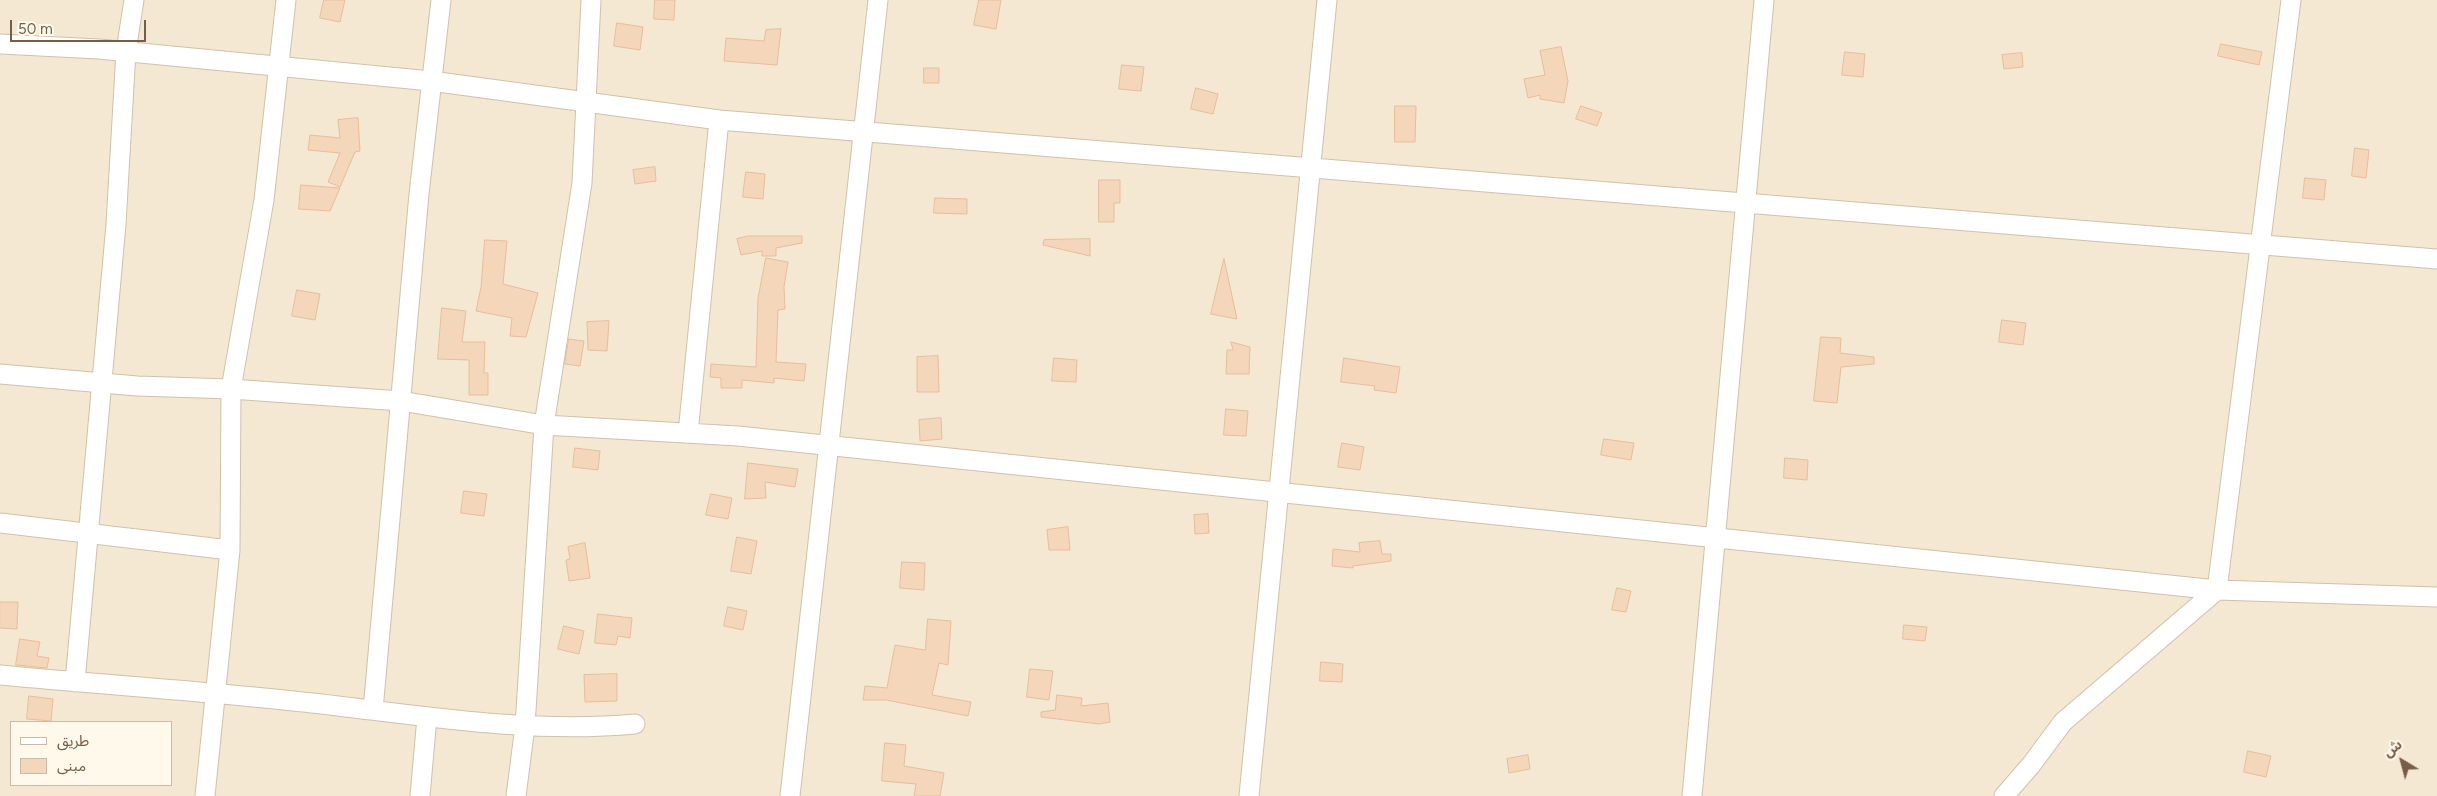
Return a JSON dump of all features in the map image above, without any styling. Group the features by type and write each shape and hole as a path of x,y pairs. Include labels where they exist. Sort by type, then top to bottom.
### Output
{"street":[{"path":"75,682 90,534 116,224 126,51 134,0"},
{"path":"204,796 230,550 231,389 264,200 286,0"},
{"path":"373,710 440,0"},
{"path":"516,796 525,726 544,425 582,183 591,0"},
{"path":"790,796 878,0"},
{"path":"1249,796 1327,0"},
{"path":"1692,796 1764,0"},
{"path":"2004,796 2031,765 2063,722 2217,590 2290,0"},
{"path":"0,44 126,51 431,81 585,100 719,120 863,130 2437,259"},
{"path":"688,433 719,120"},
{"path":"0,374 102,383 231,389 401,401 544,425 738,436 2217,590 2437,597"},
{"path":"0,523 230,550"},
{"path":"0,675 215,694 525,726 604,727 635,724"},
{"path":"420,796 427,716"}],"shaded area":[{"path":"0,0 2437,0 2437,796 0,796"}],"building":[{"path":"324,0 345,0 340,22 320,18"},
{"path":"655,0 675,0 674,20 654,19"},
{"path":"979,0 1001,0 996,29 974,25"},
{"path":"617,23 643,27 640,50 614,46"},
{"path":"781,29 777,65 724,61 726,38 764,41 766,30"},
{"path":"2221,44 2262,52 2259,65 2218,56"},
{"path":"1561,47 1568,81 1564,103 1540,99 1540,95 1528,98 1524,79 1545,75 1540,51"},
{"path":"1845,52 1865,54 1863,77 1842,75"},
{"path":"2022,53 2023,67 2004,69 2002,55"},
{"path":"1122,65 1144,67 1141,91 1119,89"},
{"path":"924,68 939,68 939,83 924,83"},
{"path":"1196,88 1218,94 1213,114 1191,109"},
{"path":"1395,106 1416,106 1415,142 1395,142"},
{"path":"1581,106 1602,113 1597,126 1576,119"},
{"path":"358,118 360,151 355,152 340,187 328,182 340,153 308,150 310,135 340,138 338,120"},
{"path":"2355,148 2369,150 2366,178 2352,176"},
{"path":"655,167 656,181 635,184 633,170"},
{"path":"746,172 765,174 763,199 743,197"},
{"path":"2305,178 2326,180 2324,200 2303,198"},
{"path":"1099,180 1120,180 1120,203 1114,203 1114,222 1099,222"},
{"path":"301,185 340,188 330,211 299,209"},
{"path":"935,198 967,199 967,214 934,213"},
{"path":"748,236 802,236 802,243 776,248 776,256 762,256 762,251 741,255 737,239"},
{"path":"1090,239 1090,256 1043,245 1044,240"},
{"path":"485,240 507,241 503,284 538,293 526,337 510,336 512,318 476,311 481,287"},
{"path":"766,258 788,262 784,287 785,309 778,310 776,362 806,364 804,381 774,378 774,383 742,380 742,388 721,388 721,378 710,377 711,364 756,367 758,299"},
{"path":"1224,259 1237,319 1211,314"},
{"path":"297,290 320,294 315,320 292,316"},
{"path":"442,308 466,311 462,342 485,342 484,373 488,373 488,395 469,395 469,360 438,359"},
{"path":"2002,320 2026,323 2023,345 1999,342"},
{"path":"609,321 607,351 588,350 587,322"},
{"path":"1821,337 1841,338 1840,353 1874,357 1874,364 1841,367 1837,403 1814,401"},
{"path":"569,339 584,341 580,366 565,364"},
{"path":"1231,342 1250,347 1249,374 1226,374 1227,350 1233,350"},
{"path":"938,356 939,392 917,392 917,357"},
{"path":"1054,358 1077,360 1076,382 1052,381"},
{"path":"1344,358 1400,367 1396,393 1374,390 1375,386 1341,382"},
{"path":"1226,409 1248,411 1246,436 1224,435"},
{"path":"941,418 942,439 920,441 919,420"},
{"path":"1604,439 1634,443 1631,460 1601,455"},
{"path":"1342,443 1364,447 1360,470 1338,467"},
{"path":"575,448 600,451 598,470 573,467"},
{"path":"1785,458 1808,460 1807,480 1784,478"},
{"path":"748,463 798,469 795,487 765,482 766,498 745,499"},
{"path":"464,491 487,494 484,516 461,513"},
{"path":"711,494 732,498 728,519 706,515"},
{"path":"1208,514 1209,533 1195,534 1194,515"},
{"path":"1068,527 1070,550 1049,550 1047,530"},
{"path":"737,537 757,541 751,574 731,571"},
{"path":"1380,541 1382,554 1391,554 1391,561 1353,566 1353,568 1332,566 1333,549 1360,552 1359,543"},
{"path":"585,543 590,578 569,581 566,560 570,559 568,547"},
{"path":"902,562 925,563 924,590 900,588"},
{"path":"1617,588 1631,591 1626,612 1612,610"},
{"path":"0,602 18,602 17,629 0,628"},
{"path":"728,607 747,611 743,630 724,626"},
{"path":"598,614 632,618 630,638 618,636 616,645 595,643"},
{"path":"928,619 951,621 948,665 939,663 932,695 971,702 968,716 886,700 863,700 865,686 887,688 895,645 925,650"},
{"path":"1904,625 1927,627 1925,641 1903,639"},
{"path":"564,626 584,631 579,654 558,649"},
{"path":"20,639 40,642 37,656 49,658 47,668 16,665"},
{"path":"1321,662 1343,664 1342,682 1320,681"},
{"path":"1030,669 1053,671 1049,700 1027,697"},
{"path":"617,674 617,701 585,702 584,675"},
{"path":"1057,695 1082,698 1081,706 1108,703 1110,722 1099,724 1041,717 1041,712 1055,710"},
{"path":"29,696 53,699 51,721 27,719"},
{"path":"885,743 906,745 904,766 944,773 940,796 914,796 916,784 882,781"},
{"path":"2248,751 2271,756 2266,777 2244,772"},
{"path":"1528,755 1530,769 1509,773 1507,759"}]}
